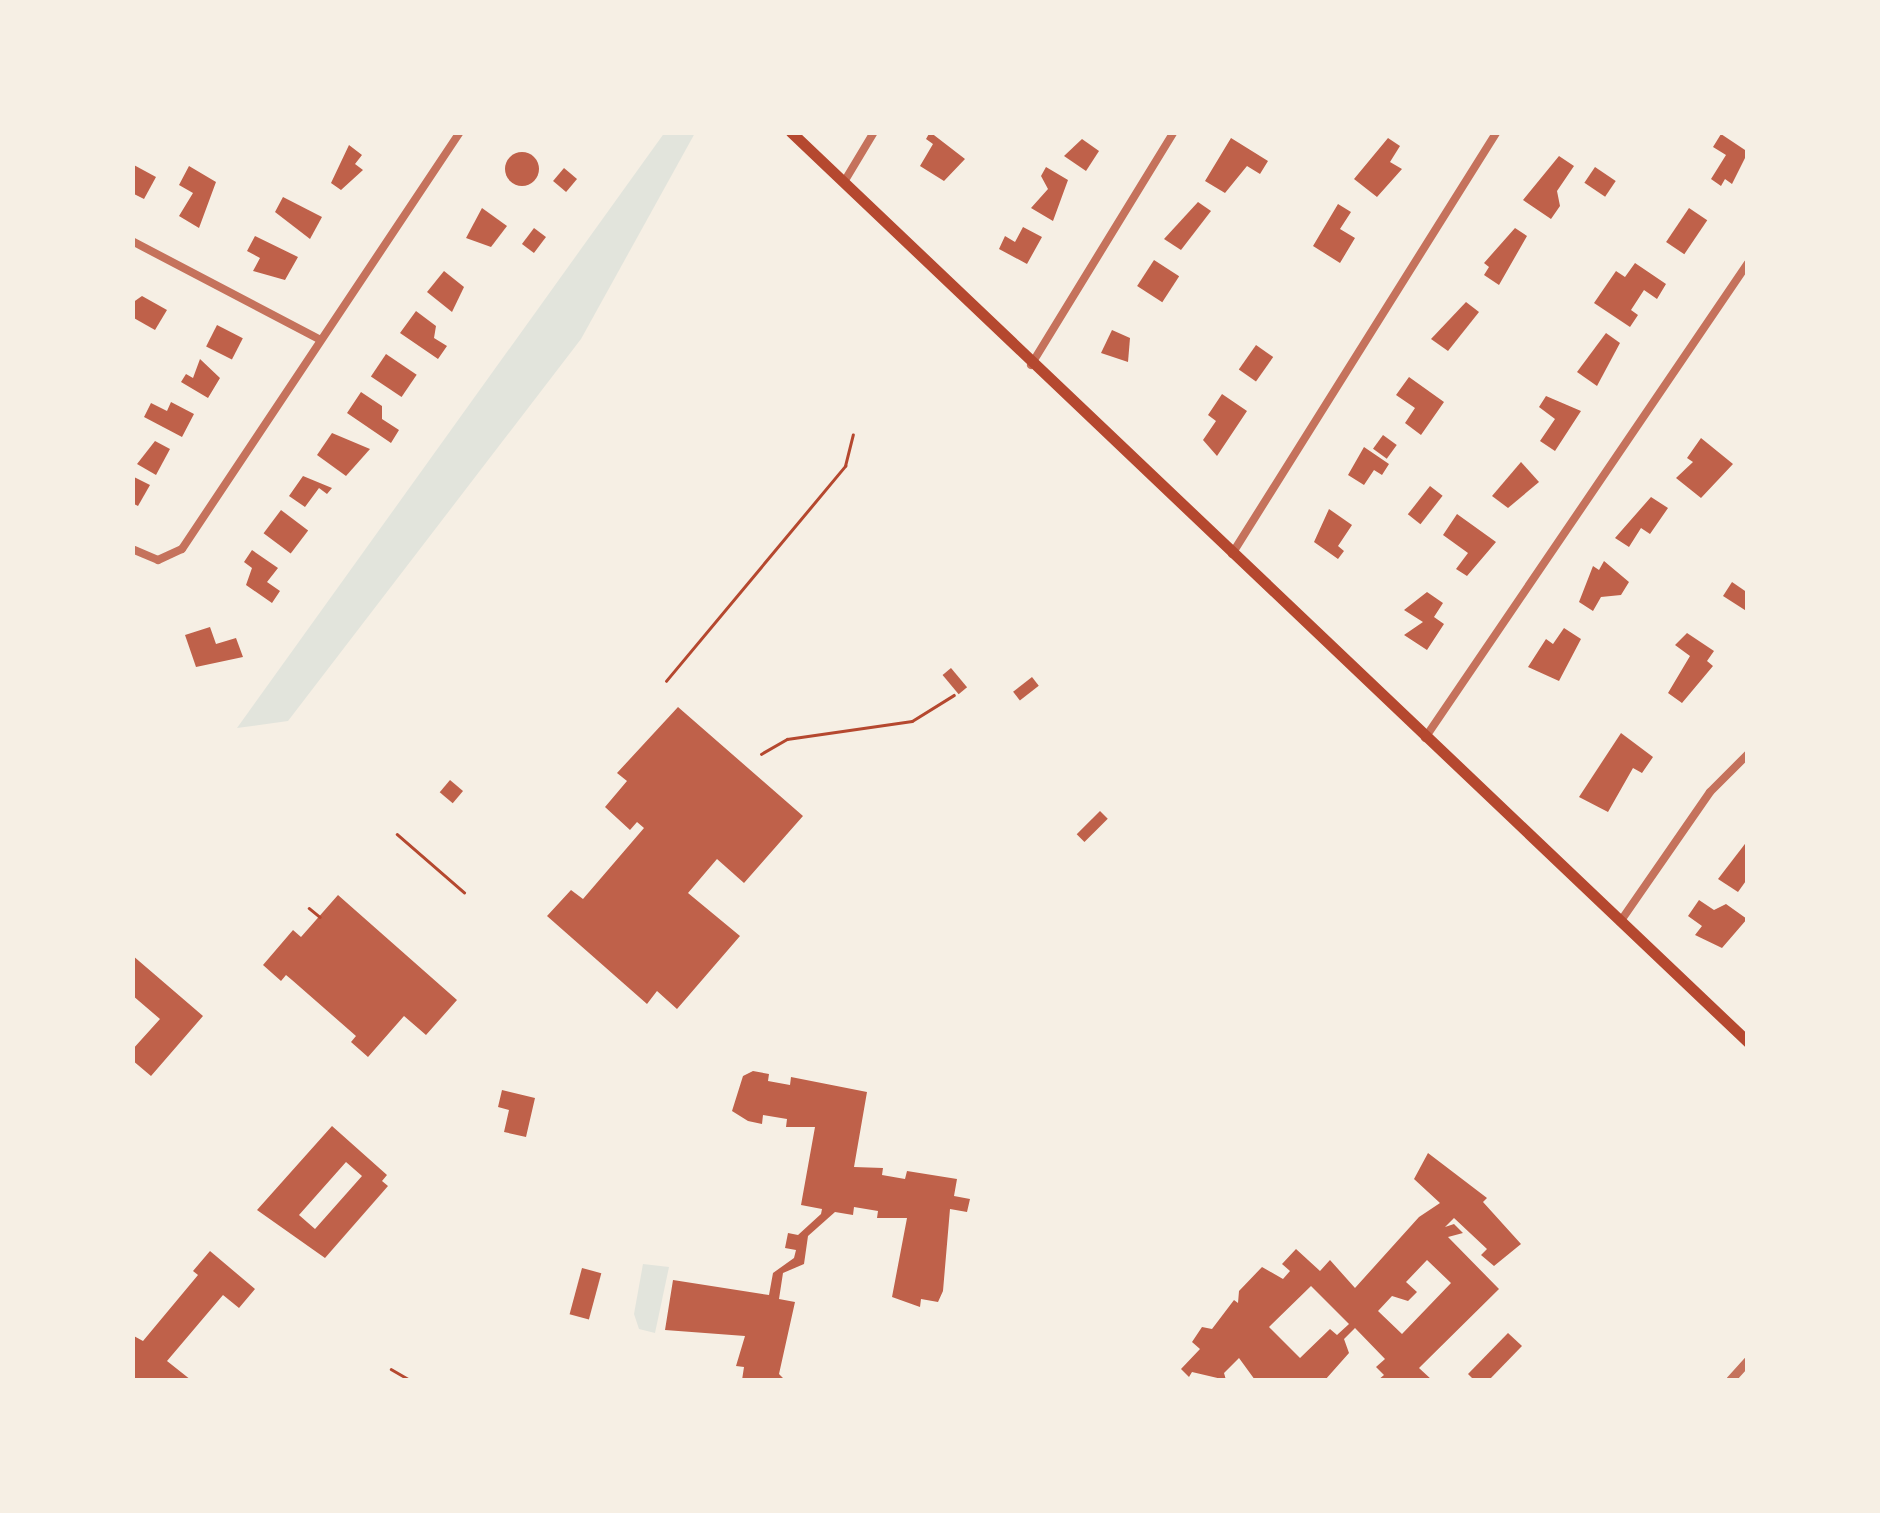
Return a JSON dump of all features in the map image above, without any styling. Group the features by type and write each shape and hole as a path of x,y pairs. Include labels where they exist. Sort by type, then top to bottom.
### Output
{"highway":[{"path":"791,132 1748,1042"}],"street":[{"path":"132,549 167,560 188,542 319,339 460,132"},
{"path":"844,182 874,132"},
{"path":"1031,364 1174,132"},
{"path":"1232,554 1496,132"},
{"path":"132,241 319,339"},
{"path":"1425,738 1748,264"},
{"path":"1620,922 1710,792 1748,754"},
{"path":"1730,1380 1748,1360"}],"path":[{"path":"666,681 845,466 853,435"},
{"path":"761,754 787,738 912,722 954,695"},
{"path":"397,834 464,892"},
{"path":"309,908 320,916"},
{"path":"391,1369 410,1380"}],"shaded area":[{"path":"665,132 695,133 581,339 288,721 237,728"},
{"path":"643,1264 669,1267 655,1333 639,1329 634,1314"}],"building":[{"path":"930,132 965,159 944,181 920,166 933,144 926,139"},
{"path":"1721,134 1748,152 1732,184 1725,179 1721,186 1711,179 1726,155 1713,147"},
{"path":"1231,138 1268,161 1260,174 1247,166 1225,193 1205,181"},
{"path":"1388,138 1400,146 1390,162 1402,169 1377,197 1354,179"},
{"path":"1082,139 1099,151 1086,171 1064,156"},
{"path":"349,145 362,155 355,164 363,170 341,190 331,183"},
{"path":"522,152 534,157 539,169 534,181 522,186 510,181 505,169 510,157"},
{"path":"1559,156 1574,166 1557,191 1560,206 1551,219 1523,200"},
{"path":"132,164 156,177 144,199 132,193"},
{"path":"189,166 216,182 199,228 179,216 193,193 179,185"},
{"path":"1046,167 1068,180 1053,221 1031,208 1048,189 1041,176"},
{"path":"1595,167 1616,181 1605,197 1584,183"},
{"path":"564,168 577,179 566,192 553,181"},
{"path":"283,197 322,217 310,239 275,212"},
{"path":"1198,202 1211,211 1181,250 1164,239"},
{"path":"1338,204 1351,212 1340,229 1355,238 1340,263 1313,246"},
{"path":"482,208 507,226 491,247 466,238"},
{"path":"1689,208 1707,220 1684,254 1666,242"},
{"path":"1023,227 1042,237 1027,264 999,249 1005,236 1015,242"},
{"path":"534,228 546,237 534,253 522,244"},
{"path":"1515,228 1527,236 1499,285 1484,275 1489,267 1484,263"},
{"path":"255,236 298,257 285,280 253,271 260,258 247,251"},
{"path":"1154,260 1179,276 1162,302 1137,286"},
{"path":"1635,263 1666,284 1657,299 1644,290 1631,310 1638,315 1630,327 1594,303 1616,271 1625,277"},
{"path":"444,271 464,287 452,312 427,292"},
{"path":"142,296 167,310 155,330 132,317 132,303"},
{"path":"1466,302 1479,312 1448,351 1431,339"},
{"path":"416,311 436,326 434,338 447,346 438,359 400,333"},
{"path":"217,325 243,338 232,360 206,346"},
{"path":"1112,330 1130,338 1128,362 1101,353"},
{"path":"1606,333 1620,343 1597,386 1577,372"},
{"path":"1256,345 1273,357 1256,382 1239,370"},
{"path":"386,354 417,375 402,397 371,376"},
{"path":"200,359 220,378 208,398 181,382 186,374 193,378"},
{"path":"1409,377 1444,402 1421,435 1405,423 1415,408 1396,395"},
{"path":"361,392 382,406 382,419 399,430 391,443 347,413"},
{"path":"1222,394 1247,411 1217,456 1203,440 1216,421 1208,415"},
{"path":"1546,396 1581,411 1555,451 1540,441 1555,419 1539,407"},
{"path":"171,402 194,414 182,437 144,417 151,403 167,411"},
{"path":"332,433 370,449 346,476 317,455"},
{"path":"1383,435 1397,445 1387,459 1373,449"},
{"path":"1701,438 1733,464 1701,498 1676,478 1693,462 1687,458"},
{"path":"155,441 170,449 156,475 137,464"},
{"path":"1364,447 1389,464 1382,475 1374,470 1364,485 1348,475"},
{"path":"1521,462 1539,482 1508,508 1492,496"},
{"path":"132,476 150,485 138,506 132,503"},
{"path":"303,476 332,488 327,494 319,488 305,507 289,496"},
{"path":"1430,486 1443,496 1420,524 1408,514"},
{"path":"1651,497 1668,508 1650,534 1641,528 1629,547 1615,538"},
{"path":"1329,509 1352,525 1338,546 1344,551 1338,559 1314,542"},
{"path":"281,510 308,530 291,554 264,533"},
{"path":"1457,514 1496,542 1467,576 1456,569 1468,553 1443,535"},
{"path":"252,550 278,568 267,582 280,591 272,603 246,585 252,568 244,562"},
{"path":"1604,561 1629,582 1621,595 1601,597 1593,611 1579,602 1593,566 1599,570"},
{"path":"1732,582 1748,593 1748,612 1723,596"},
{"path":"1427,592 1443,603 1434,617 1444,624 1427,650 1404,635 1423,622 1404,610"},
{"path":"210,627 216,644 236,638 243,657 196,667 185,635"},
{"path":"1564,628 1581,639 1559,681 1528,667 1546,639 1553,644"},
{"path":"1687,633 1714,651 1707,661 1713,666 1682,703 1668,693 1690,656 1675,645"},
{"path":"951,668 967,687 959,694 943,675"},
{"path":"1032,677 1039,686 1020,700 1013,692"},
{"path":"678,707 803,816 744,883 717,859 688,893 740,936 677,1009 657,991 647,1004 547,916 571,890 583,899 644,828 637,822 630,830 605,807 627,781 617,773"},
{"path":"1621,733 1653,757 1642,773 1633,768 1608,812 1579,797"},
{"path":"450,780 463,791 453,803 440,792"},
{"path":"1100,811 1108,819 1084,842 1077,834"},
{"path":"1748,840 1748,878 1738,892 1718,879"},
{"path":"338,895 457,1000 426,1035 404,1016 368,1057 351,1042 356,1036 286,975 281,981 263,965 293,930 301,937"},
{"path":"1699,900 1714,910 1726,904 1747,919 1722,948 1695,935 1702,926 1688,916"},
{"path":"132,955 203,1016 151,1076 132,1060 132,1050 160,1019 132,995"},
{"path":"753,1071 769,1074 768,1081 790,1085 791,1077 867,1092 854,1167 883,1168 882,1175 905,1179 907,1171 957,1179 954,1196 970,1199 967,1212 950,1209 943,1291 938,1302 921,1299 920,1307 892,1297 907,1218 877,1218 878,1211 854,1207 853,1215 835,1212 808,1236 804,1264 783,1273 779,1299 795,1302 779,1374 785,1380 742,1380 744,1367 736,1366 745,1336 665,1330 673,1280 769,1295 773,1273 794,1258 796,1250 785,1248 788,1233 798,1235 821,1214 822,1209 801,1205 815,1127 786,1127 787,1119 763,1115 762,1124 732,1111 743,1076"},
{"path":"502,1090 535,1098 526,1137 504,1132 509,1110 498,1107"},
{"path":"332,1126 387,1175 382,1181 388,1186 325,1258 257,1210","holes":["346,1162 362,1176 315,1229 299,1215"]},
{"path":"1428,1153 1487,1198 1483,1202 1521,1244 1494,1266 1481,1255 1487,1249 1454,1218 1445,1227 1454,1224 1463,1233 1448,1237 1499,1289 1419,1368 1432,1380 1378,1380 1384,1375 1376,1367 1385,1359 1355,1328 1344,1339 1349,1353 1325,1380 1255,1380 1239,1358 1224,1373 1226,1380 1192,1372 1189,1377 1181,1369 1200,1349 1192,1342 1202,1327 1212,1329 1234,1300 1238,1303 1239,1291 1262,1267 1283,1279 1290,1271 1282,1264 1296,1249 1320,1271 1330,1260 1355,1288 1419,1217 1440,1203 1414,1179","holes":["1427,1260 1451,1283 1402,1334 1378,1311 1392,1296 1408,1301 1417,1292 1406,1282","1311,1286 1349,1324 1337,1335 1330,1329 1300,1358 1269,1327"]},
{"path":"210,1251 255,1289 239,1308 223,1295 167,1361 191,1380 135,1380 132,1335 143,1341 198,1275 193,1271"},
{"path":"582,1268 601,1273 589,1320 570,1314"},
{"path":"1508,1333 1522,1346 1489,1380 1474,1380 1468,1374"}]}
